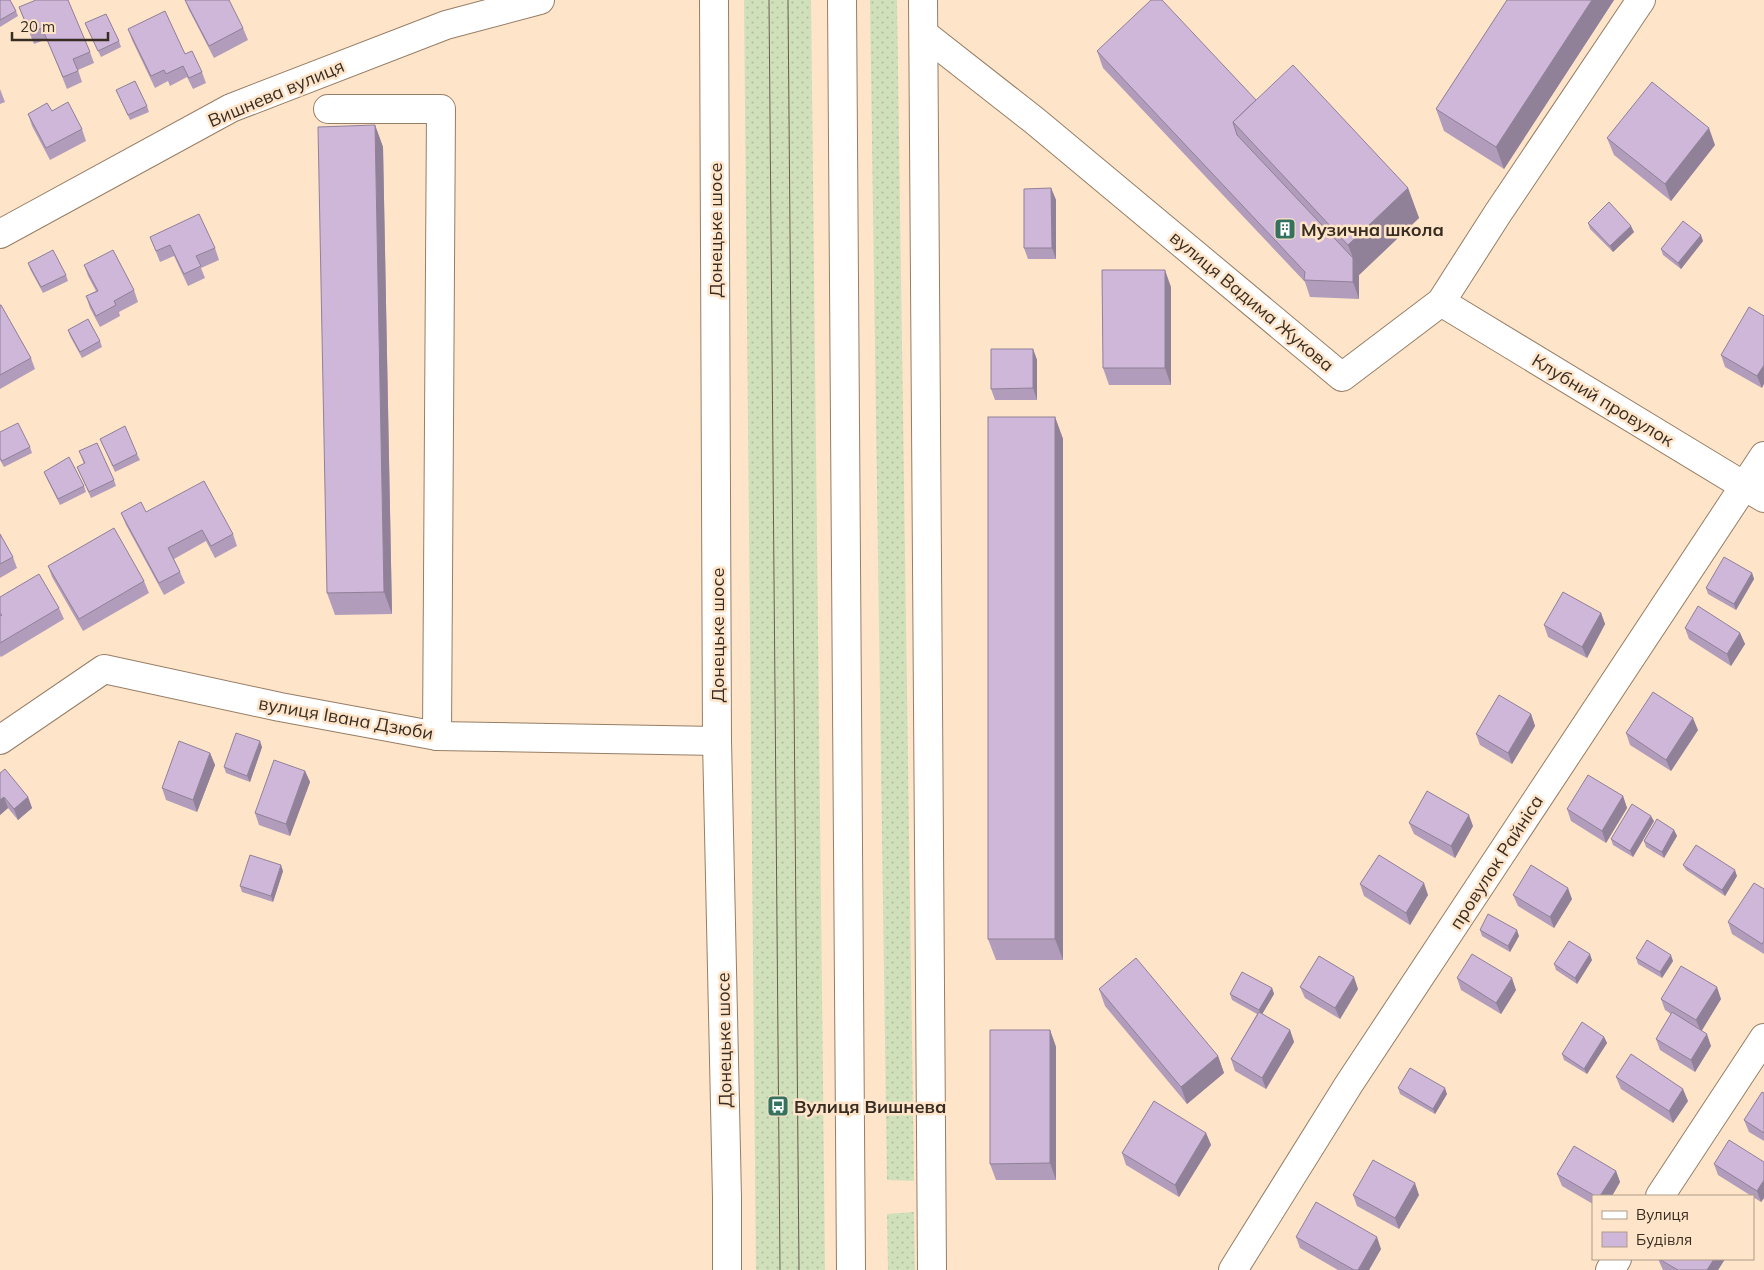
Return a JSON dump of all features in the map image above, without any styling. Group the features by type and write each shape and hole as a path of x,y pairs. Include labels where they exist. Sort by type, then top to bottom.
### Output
{"main road":[{"name":"Вишнева вулиця","path":"0,234 231,108 446,25 540,0"},
{"name":"Донецьке шосе","path":"714,0 717,741 727,1197 726,1270"},
{"path":"842,0 851,1270"},
{"path":"924,0 932,1270"},
{"name":"вулиця Вадима Жукова","path":"924,34 1035,120 1342,376 1441,302 1498,213 1641,0"},
{"path":"328,110 441,109 437,736"},
{"name":"Клубний провулок","path":"1441,302 1754,492"},
{"name":"провулок Райніса","path":"1233,1270 1349,1084 1754,492 1764,456"},
{"name":"вулиця Івана Дзюби","path":"0,740 104,669 280,707 437,736 717,741"},
{"path":"1661,1195 1764,1038"}],"green space":[{"path":"744,0 811,0 825,1270 756,1270"},
{"path":"870,0 897,0 914,1181 887,1180"},
{"path":"914,1212 915,1270 888,1270 887,1214"}],"building":[{"path":"0,0 10,0 16,11 0,20"},
{"path":"36,0 68,0 90,52 73,59 78,71 63,77 42,28 30,33 19,7"},
{"path":"185,0 229,0 243,28 209,46"},
{"path":"1151,0 1162,0 1256,100 1233,122 1237,135 1353,258 1353,282 1304,280 1305,272 1097,51"},
{"path":"1507,0 1592,0 1496,147 1436,109"},
{"path":"165,11 185,54 192,51 202,72 189,78 183,66 166,74 164,70 151,76 128,29"},
{"path":"106,14 119,41 98,51 85,23"},
{"path":"1293,65 1408,188 1348,245 1233,122"},
{"path":"135,81 147,106 128,115 116,90"},
{"path":"1652,82 1709,128 1665,184 1607,138"},
{"path":"68,102 82,129 46,148 28,114 47,103 52,111"},
{"path":"375,125 384,592 327,593 318,127"},
{"path":"1051,188 1052,248 1024,248 1024,189"},
{"path":"1609,202 1631,226 1610,246 1588,223"},
{"path":"199,214 215,248 196,256 201,266 184,274 170,245 156,251 150,237"},
{"path":"1683,221 1701,235 1678,263 1661,249"},
{"path":"53,250 66,275 41,287 28,263"},
{"path":"113,250 134,290 114,301 116,305 96,316 86,296 98,291 84,265"},
{"path":"1102,270 1165,270 1165,368 1103,368"},
{"path":"0,305 31,358 0,375"},
{"path":"1749,307 1764,316 1764,365 1757,376 1721,355"},
{"path":"88,319 100,341 80,352 68,330"},
{"path":"991,349 1033,349 1033,388 991,389"},
{"path":"988,417 1055,417 1055,939 988,939"},
{"path":"18,423 30,447 2,461 0,458 0,432"},
{"path":"125,426 137,454 113,466 100,439"},
{"path":"97,443 114,480 89,492 77,467 85,463 79,451"},
{"path":"69,457 84,486 58,499 44,472"},
{"path":"204,481 233,534 211,546 202,530 168,548 180,572 159,583 121,513 141,502 146,512"},
{"path":"114,528 144,581 79,619 48,566"},
{"path":"0,534 13,557 0,564"},
{"path":"1724,557 1752,573 1734,604 1706,588"},
{"path":"39,574 59,608 0,643 0,616 2,615 0,613 0,597"},
{"path":"1563,592 1601,613 1582,647 1544,625"},
{"path":"1698,606 1740,633 1727,654 1685,628"},
{"path":"1653,692 1693,718 1666,760 1626,733"},
{"path":"1499,695 1531,714 1508,753 1476,734"},
{"path":"236,733 260,741 247,776 224,767"},
{"path":"179,741 210,753 193,800 162,788"},
{"path":"274,760 305,771 286,824 255,813"},
{"path":"5,769 28,797 14,809 4,797 0,800 0,773"},
{"path":"1588,775 1623,796 1602,831 1567,809"},
{"path":"1427,791 1469,815 1451,846 1409,823"},
{"path":"1632,804 1651,816 1630,851 1611,839"},
{"path":"1657,819 1674,830 1662,852 1644,841"},
{"path":"1696,845 1735,870 1722,890 1683,865"},
{"path":"250,855 281,865 271,896 240,886"},
{"path":"1379,855 1424,883 1406,913 1360,884"},
{"path":"1531,865 1568,888 1550,917 1513,895"},
{"path":"1754,883 1764,889 1764,941 1762,944 1728,922"},
{"path":"1488,914 1517,930 1508,946 1480,930"},
{"path":"1647,940 1671,955 1660,972 1636,958"},
{"path":"1569,941 1590,954 1575,978 1554,964"},
{"path":"1472,954 1512,978 1496,1003 1457,978"},
{"path":"1319,956 1354,977 1335,1008 1300,987"},
{"path":"1136,958 1218,1056 1181,1087 1099,989"},
{"path":"1681,966 1717,987 1696,1020 1661,999"},
{"path":"1242,972 1272,988 1259,1010 1230,994"},
{"path":"1259,1012 1290,1030 1262,1078 1231,1059"},
{"path":"1672,1012 1707,1034 1691,1060 1656,1039"},
{"path":"1582,1022 1604,1037 1584,1069 1562,1054"},
{"path":"990,1030 1050,1030 1050,1163 990,1164"},
{"path":"1631,1054 1683,1089 1669,1111 1616,1077"},
{"path":"1410,1068 1445,1088 1433,1109 1398,1088"},
{"path":"1762,1092 1764,1093 1764,1133 1744,1120"},
{"path":"1154,1101 1206,1133 1175,1185 1122,1153"},
{"path":"1729,1140 1764,1162 1764,1180 1757,1191 1714,1164"},
{"path":"1574,1146 1616,1171 1601,1195 1593,1195 1557,1174"},
{"path":"1373,1160 1415,1183 1395,1218 1353,1195"},
{"path":"1316,1202 1377,1237 1358,1270 1354,1270 1296,1237"},
{"path":"1661,1260 1713,1260 1707,1270 1678,1270"}],"tram line":[{"path":"769,0 780,1270"},
{"path":"788,0 799,1270"}],"place":[{"name":"Музична школа","path":"1285,229"},
{"name":"Вулиця Вишнева","path":"778,1106"}]}
